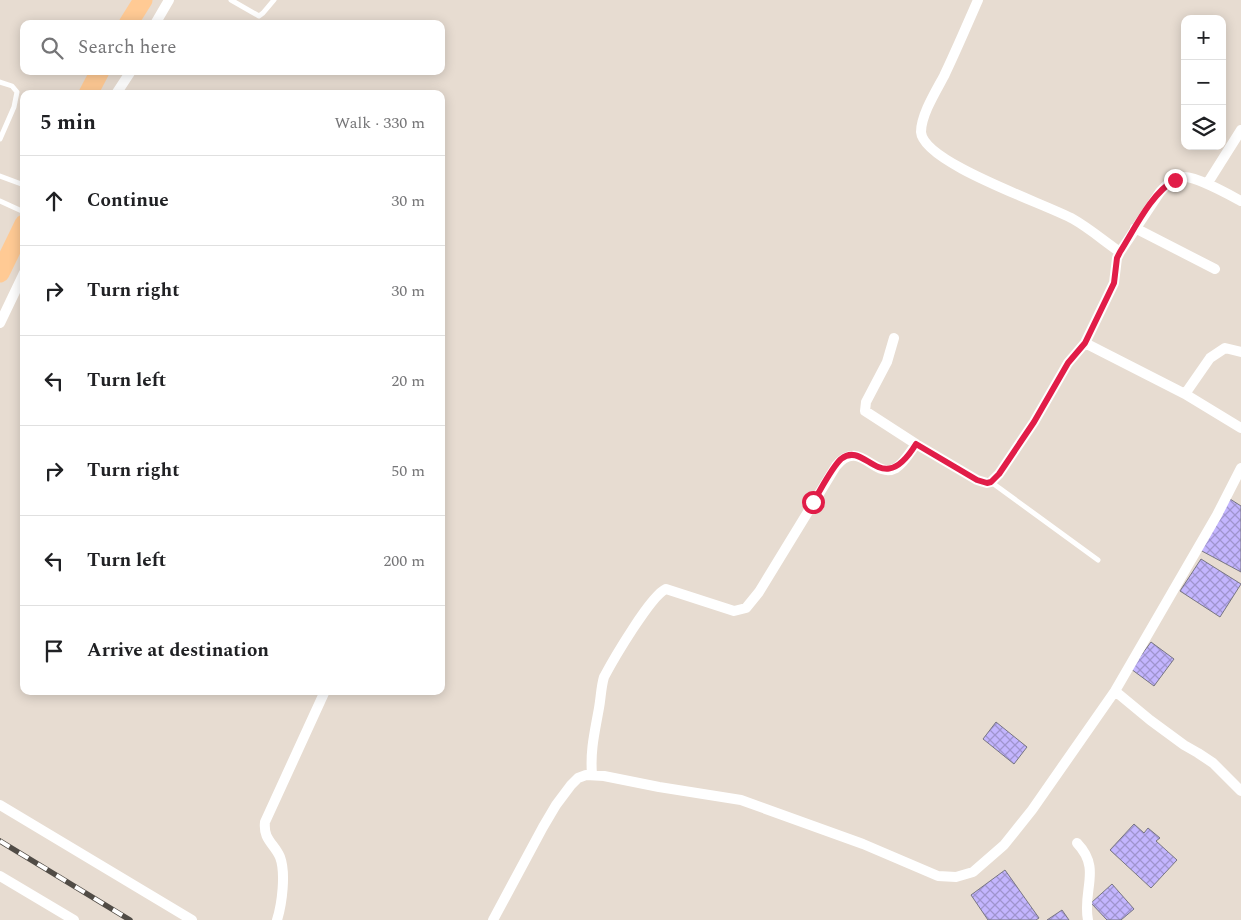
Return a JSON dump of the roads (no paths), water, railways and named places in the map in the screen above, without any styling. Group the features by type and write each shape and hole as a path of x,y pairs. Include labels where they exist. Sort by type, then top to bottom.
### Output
{"highway":[{"path":"130,20 143,0"},
{"path":"90,90 98,75"},
{"path":"0,273 20,232"}],"street":[{"path":"157,20 169,0"},
{"path":"978,0 922,123 921,130 924,142 935,153 972,174 1074,220 1120,252"},
{"path":"119,90 128,75"},
{"path":"1207,184 1241,130"},
{"path":"894,338 888,362 866,402 865,411 977,480 987,483 991,482 999,474 1034,422 1068,363 1085,343 1114,283 1117,258 1120,252 1150,205 1168,184 1183,177 1207,184 1241,201"},
{"path":"1135,228 1215,268"},
{"path":"0,322 20,281"},
{"path":"1085,343 1185,394 1241,428"},
{"path":"1185,394 1210,358 1225,348 1241,352"},
{"path":"592,774 593,734 604,677 648,608 662,590 666,589 734,611 746,608 759,592 842,458 851,455 857,456 888,470 895,468 916,444"},
{"path":"493,920 556,805 578,778 592,774 741,800 863,844 938,876 964,876 973,872 1004,845 1032,810 1114,691 1217,515 1241,468"},
{"path":"1114,691 1184,745 1212,763 1241,791"},
{"path":"277,920 281,902 282,866 277,852 265,835 265,822 323,695"},
{"path":"0,805 192,920"},
{"path":"1077,843 1087,854 1089,860 1090,880 1086,908 1088,920"},
{"path":"0,876 74,920"}],"lane":[{"path":"231,0 259,16 274,0"},
{"path":"0,82 12,86 16,92 14,107 0,139"},
{"path":"0,176 20,184"},
{"path":"0,201 20,210"},
{"path":"991,482 1098,560"}],"railway":[{"path":"0,841 130,920"}]}
